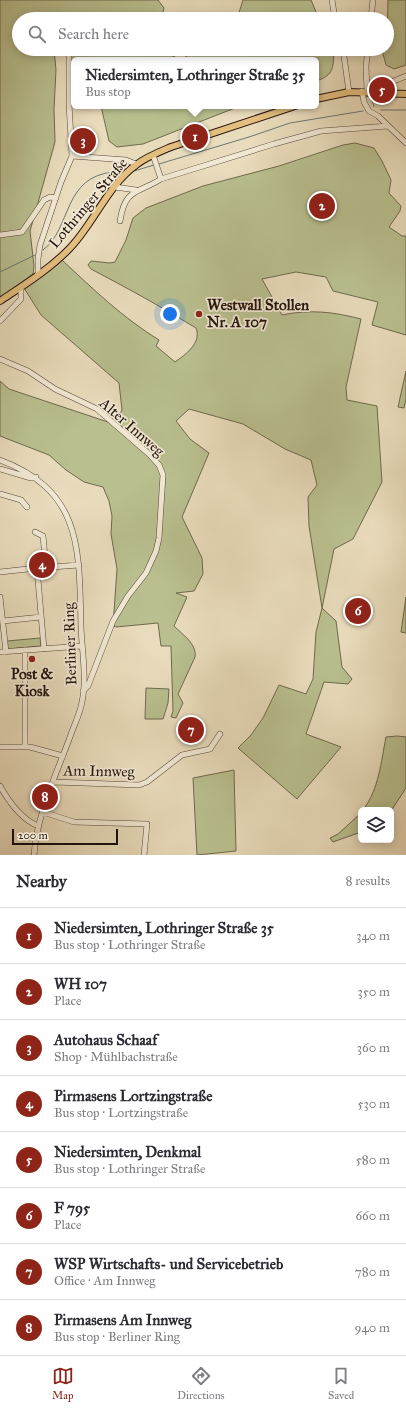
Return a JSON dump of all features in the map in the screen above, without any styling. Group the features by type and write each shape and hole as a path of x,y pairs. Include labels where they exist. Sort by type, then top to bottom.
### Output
{"main road":[{"path":"319,98 349,92 365,91 406,94"},
{"name":"Lothringer Straße","path":"0,301 38,275 75,243 115,187 136,164 153,155 285,109"}],"street":[{"path":"332,0 334,12"},
{"path":"372,12 373,0"},
{"path":"38,275 40,248 56,198 72,156 68,99 69,56"},
{"path":"344,56 349,92"},
{"path":"367,56 364,102 369,111 378,116 406,143"},
{"path":"376,92 382,87 406,76"},
{"path":"120,222 127,197 136,190 161,180 321,131 388,126"},
{"path":"153,155 161,180"},
{"path":"72,156 126,160 136,164"},
{"path":"115,187 136,190"},
{"path":"0,235 22,232 44,200 50,197 56,198"},
{"path":"0,321 21,299 21,287"},
{"name":"Alter Innweg","path":"0,359 28,371 56,389 101,412 149,454 159,465 163,475 159,538 156,551 146,573 128,596 113,621 88,686 83,691"},
{"path":"1,460 0,468 31,478 36,477"},
{"name":"Berliner Ring","path":"1,460 23,469 36,477 52,491 65,512 73,531 79,565 83,691 80,708 38,826 34,855"},
{"path":"0,494 22,500 27,507"},
{"path":"35,532 43,536 46,567"},
{"path":"0,572 79,565"},
{"path":"37,568 44,649"},
{"path":"0,597 3,652 82,646"},
{"path":"2,620 41,617"},
{"path":"25,650 25,746"},
{"name":"Am Innweg","path":"54,782 69,784 142,784 182,755 210,749 220,734"},
{"path":"0,747 25,746 63,756"},
{"path":"0,786 17,810 27,820 38,826"},
{"path":"43,812 74,822 147,824 144,855"}],"green space":[{"path":"0,0 158,0 164,8 163,12 12,12 12,56 55,56 56,70 54,109 55,142 30,231 34,266 33,274 0,298"},
{"path":"243,0 311,0 316,12 239,12"},
{"path":"388,0 406,0 406,65 394,69 386,65 384,56 394,56 394,12 388,12"},
{"path":"70,56 175,57 71,57 71,74"},
{"path":"333,56 332,70 319,80 319,57 185,57"},
{"path":"102,109 232,109 143,144 117,147 109,141"},
{"path":"355,143 374,148 391,180 389,193 401,206 400,211 389,227 402,236 406,236 406,335 372,325 378,302 333,291 326,277 296,272 262,279 282,315 302,312 322,312 361,319 346,387 347,400 377,406 382,482 353,539 334,549 322,608 309,526 308,497 317,485 311,460 285,449 243,424 189,409 176,421 190,439 209,453 182,517 202,558 203,574 194,591 176,593 187,597 174,626 192,644 195,657 178,694 183,703 176,718 171,717 173,711 171,646 161,646 158,623 113,626 117,569 111,534 112,516 109,501 103,487 84,482 66,470 49,455 0,436 0,381 9,389 114,424 122,410 119,383 41,315 24,288 62,260 121,313 159,340 156,346 175,362 188,352 195,344 197,339 196,328 91,269 88,265 91,261 110,263 115,262 126,240 133,218 146,208 203,186 279,166 343,145"},
{"path":"406,371 406,399 404,408 398,407"},
{"path":"406,597 406,633 401,632"},
{"path":"322,608 336,621 342,667 352,679 348,684 324,682 306,734 341,747 297,799 238,748 251,735 263,718 279,685 306,694 313,679 316,632"},
{"path":"40,638 41,646 7,649 7,641"},
{"path":"146,688 169,689 168,703 163,719 145,719"},
{"path":"386,737 406,737 406,788 394,807 365,807 373,793 376,784"},
{"path":"234,770 236,851 197,855 193,778"},
{"path":"358,816 358,833 333,842 330,838 338,834"}],"waterway":[{"path":"374,107 372,100 376,96"},
{"path":"381,110 406,110"},
{"path":"159,164 290,123 363,111"},
{"path":"134,171 154,165"},
{"path":"43,250 52,241 59,230 76,193 85,183 97,176 114,172"},
{"path":"0,272 35,255"}],"place":[{"name":"Niedersimten, Denkmal","path":"382,90"},
{"name":"Niedersimten, Lothringer Straße 35","path":"195,137"},
{"name":"Autohaus Schaaf","path":"83,141"},
{"name":"WH 107","path":"322,206"},
{"name":"Westwall Stollen Nr. A 107","path":"199,314"},
{"name":"Pirmasens Lortzingstraße","path":"42,565"},
{"name":"F 795","path":"358,611"},
{"name":"Post & Kiosk","path":"32,659"},
{"name":"WSP Wirtschafts- und Servicebetrieb","path":"191,730"},
{"name":"Pirmasens Am Innweg","path":"45,797"}]}
